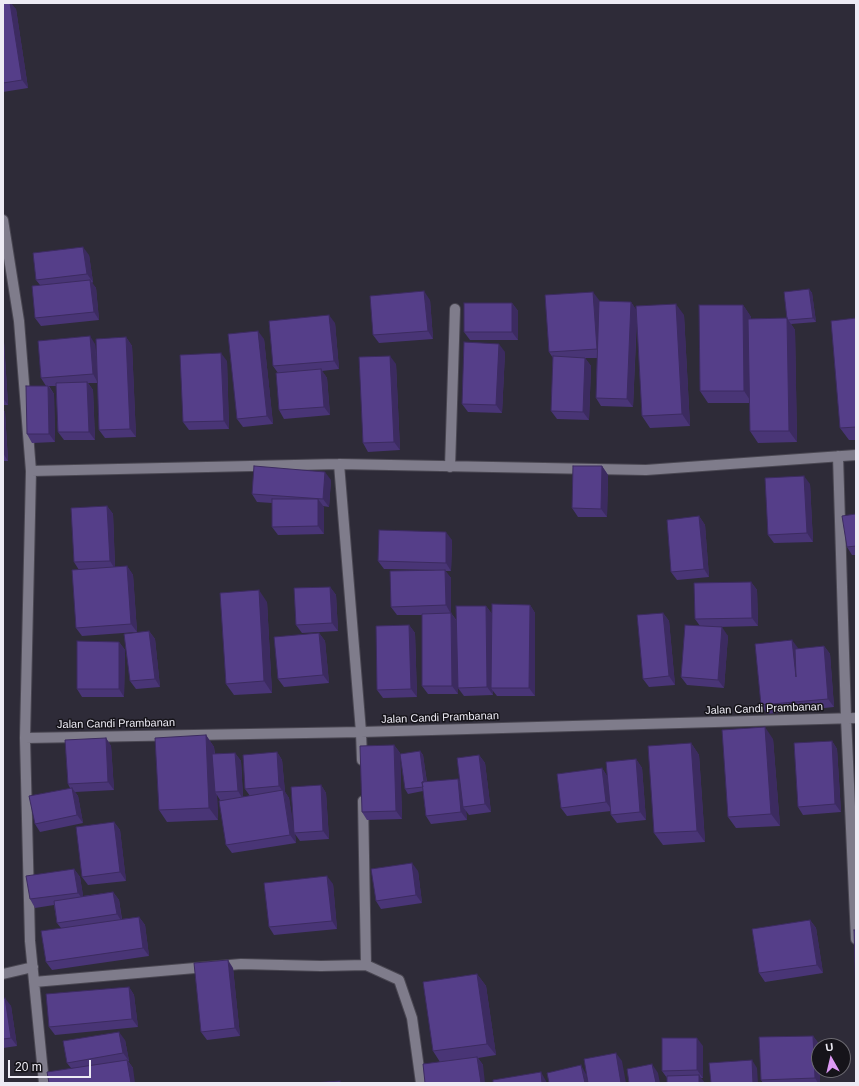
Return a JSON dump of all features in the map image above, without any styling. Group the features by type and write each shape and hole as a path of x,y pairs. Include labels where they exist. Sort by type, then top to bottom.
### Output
{"street":[{"path":"3,220 19,321 31,471 25,738 30,941 44,1083"},
{"path":"450,467 455,309"},
{"path":"31,471 339,464 646,470 856,455"},
{"path":"838,456 851,718 856,939"},
{"path":"339,464 362,732 362,771"},
{"name":"Jalan Candi Prambanan","path":"25,738 362,732 851,718"},
{"path":"363,794 366,965"},
{"path":"34,982 241,964 321,966 366,965 399,980 412,1018 421,1083"},
{"path":"3,974 33,967"}],"building":[{"path":"3,3 10,3 22,80 3,83"},
{"path":"83,247 87,274 36,280 33,253"},
{"path":"90,280 94,312 35,318 32,286"},
{"path":"809,289 813,318 788,320 784,292"},
{"path":"424,291 428,331 373,335 370,296"},
{"path":"593,292 597,349 549,352 545,295"},
{"path":"599,301 631,302 627,399 596,398"},
{"path":"464,303 512,303 512,332 464,332"},
{"path":"676,304 682,414 642,416 636,306"},
{"path":"699,305 743,305 744,391 700,391"},
{"path":"329,315 334,361 273,366 269,321"},
{"path":"787,318 789,431 750,431 748,319"},
{"path":"856,318 856,427 840,428 831,321"},
{"path":"258,331 267,416 237,419 228,334"},
{"path":"90,336 93,374 41,378 38,341"},
{"path":"126,337 130,429 99,430 96,339"},
{"path":"464,342 499,344 496,405 462,404"},
{"path":"221,353 224,421 183,422 180,355"},
{"path":"390,356 394,442 363,443 359,357"},
{"path":"553,356 585,358 583,412 551,411"},
{"path":"321,369 324,407 279,410 276,373"},
{"path":"87,382 89,432 58,432 56,383"},
{"path":"26,386 48,386 49,434 27,434"},
{"path":"254,466 325,472 323,499 252,494"},
{"path":"573,466 602,466 601,509 572,508"},
{"path":"804,476 807,533 768,535 765,478"},
{"path":"272,499 318,499 318,526 272,527"},
{"path":"107,506 110,561 74,562 71,508"},
{"path":"856,514 856,546 847,547 842,516"},
{"path":"699,516 704,569 671,572 667,520"},
{"path":"379,530 446,532 446,563 378,561"},
{"path":"127,566 131,624 76,628 72,570"},
{"path":"445,570 446,605 391,607 390,571"},
{"path":"751,582 752,618 695,619 694,583"},
{"path":"330,587 332,623 296,625 294,588"},
{"path":"259,590 264,681 226,684 220,593"},
{"path":"492,604 530,605 529,688 491,688"},
{"path":"456,606 486,606 487,687 458,688"},
{"path":"451,613 452,686 422,686 422,614"},
{"path":"663,613 669,676 643,679 637,615"},
{"path":"409,625 411,689 377,690 376,626"},
{"path":"685,625 722,627 718,680 681,677"},
{"path":"149,631 155,679 130,681 124,634"},
{"path":"319,633 323,675 278,679 274,637"},
{"path":"792,640 796,677 795,649 824,646 828,699 761,705 755,644"},
{"path":"77,641 119,642 119,689 77,689"},
{"path":"765,727 771,814 728,817 722,730"},
{"path":"206,735 209,808 159,810 155,738"},
{"path":"106,738 108,782 68,784 65,740"},
{"path":"832,741 835,804 798,807 794,743"},
{"path":"691,743 697,831 654,833 648,746"},
{"path":"394,745 396,811 362,812 360,746"},
{"path":"420,751 424,782 422,782 423,787 405,789 400,754"},
{"path":"277,752 279,786 245,789 243,755"},
{"path":"235,753 238,791 215,792 212,754"},
{"path":"479,755 485,804 463,807 457,758"},
{"path":"636,759 640,812 611,815 606,762"},
{"path":"602,768 606,802 561,808 557,774"},
{"path":"458,779 461,812 426,816 422,782"},
{"path":"321,785 323,831 294,833 291,787"},
{"path":"72,788 77,815 35,824 29,796"},
{"path":"283,790 290,835 226,845 219,801"},
{"path":"114,822 120,872 82,877 76,827"},
{"path":"412,863 416,895 376,901 371,869"},
{"path":"74,869 78,893 30,899 26,876"},
{"path":"327,876 332,921 269,927 264,883"},
{"path":"113,892 117,914 57,923 54,901"},
{"path":"139,917 143,948 46,962 41,931"},
{"path":"810,920 817,965 759,973 752,929"},
{"path":"854,930 856,930 856,999"},
{"path":"228,960 235,1028 201,1032 194,963"},
{"path":"477,974 487,1044 433,1051 423,982"},
{"path":"129,987 132,1019 49,1027 46,994"},
{"path":"5,998 11,1038 3,1039 3,999"},
{"path":"119,1032 123,1053 67,1063 63,1041"},
{"path":"813,1036 813,1038 811,1038 811,1078 815,1078 761,1080 759,1037"},
{"path":"662,1038 697,1038 697,1070 662,1071"},
{"path":"616,1053 621,1083 588,1083 584,1059"},
{"path":"477,1057 481,1083 425,1083 423,1064"},
{"path":"127,1060 131,1083 49,1083 47,1072"},
{"path":"752,1060 753,1083 711,1083 709,1063"},
{"path":"652,1064 656,1083 629,1083 627,1069"},
{"path":"581,1065 585,1083 549,1083 547,1073"},
{"path":"541,1072 542,1083 493,1083 493,1080"},
{"path":"699,1075 699,1083 667,1083 667,1076"},
{"path":"340,1081 340,1083 313,1083"}]}
